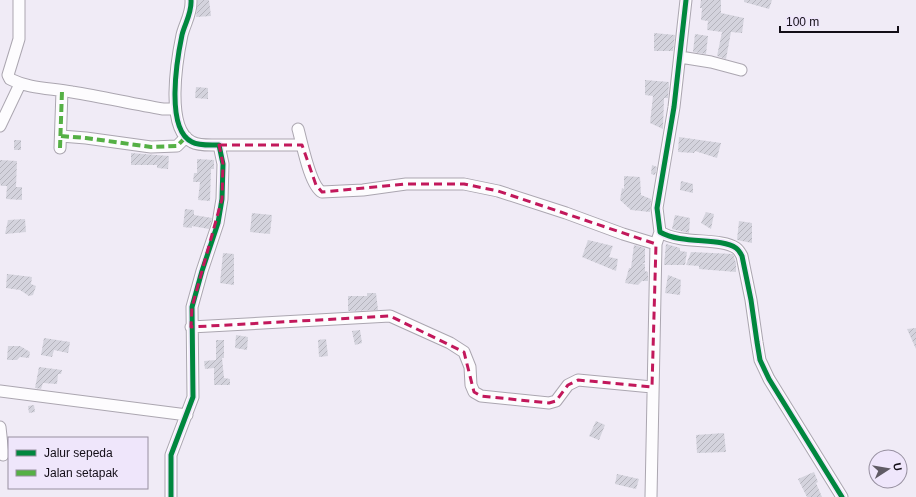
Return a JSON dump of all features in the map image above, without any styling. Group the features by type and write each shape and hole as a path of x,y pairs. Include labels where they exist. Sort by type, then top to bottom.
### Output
{"street":[{"path":"19,0 19,39 8,74 15,81 62,91 170,109"},
{"path":"191,0 190,15 182,33 170,109 184,139 192,142 219,145 302,145"},
{"path":"651,497 656,244 660,232 657,208 674,107 686,0"},
{"path":"680,57 711,62 741,70"},
{"path":"0,126 15,81"},
{"path":"60,148 62,91"},
{"path":"298,129 316,185 322,192 363,190 406,184 464,184 498,191 566,213 622,234 656,244"},
{"path":"61,136 151,147 174,146 184,139"},
{"path":"171,497 171,455 187,415 192,397 192,307 202,270 218,223 222,199 223,164 219,145"},
{"path":"660,232 667,236 679,239 725,244 737,248 742,256 760,360 773,386 842,497"},
{"path":"192,327 390,316 444,340 464,352 470,368 471,384 474,392 481,396 549,403 556,401 568,385 578,380 652,387"},
{"path":"0,391 187,415"},
{"path":"0,427 3,455"}],"highlighted area":[{"path":"219,145 302,145 316,185 322,192 406,184 464,184 498,191 656,244 652,387 578,380 568,385 556,401 549,403 481,396 474,392 464,352 390,316 191,327 192,307 222,199 223,164"}],"building":[{"path":"198,0 209,0 211,16 196,17"},
{"path":"701,0 721,0 721,13 744,18 742,33 731,32 726,59 717,56 722,32 707,30 708,21 701,20"},
{"path":"744,0 772,0 769,9 744,2"},
{"path":"654,33 675,35 673,51 654,51"},
{"path":"695,34 708,36 706,54 693,52"},
{"path":"645,80 669,82 668,98 664,98 663,129 650,123 653,96 645,95"},
{"path":"196,87 208,88 208,99 195,98"},
{"path":"679,137 721,143 717,158 695,151 694,153 678,152"},
{"path":"14,140 21,140 21,150 14,150"},
{"path":"131,153 169,156 168,169 157,168 157,165 131,165"},
{"path":"197,159 214,160 214,169 211,169 210,201 198,200 200,182 193,182 194,173 197,173"},
{"path":"0,160 17,161 16,187 22,187 22,200 6,199 7,186 1,186 0,183"},
{"path":"652,165 657,167 655,175 651,174"},
{"path":"624,176 640,177 641,195 651,199 650,212 631,210 620,200 622,188 624,189"},
{"path":"681,181 693,184 693,193 680,190"},
{"path":"185,209 194,210 194,215 212,218 209,229 192,226 192,228 183,227"},
{"path":"706,212 714,214 711,229 701,223"},
{"path":"252,213 272,215 270,234 250,232"},
{"path":"675,215 690,218 689,233 672,229"},
{"path":"25,219 26,232 5,234 8,220"},
{"path":"739,221 752,223 752,243 737,240"},
{"path":"588,240 613,246 609,257 618,259 616,271 582,257"},
{"path":"666,244 680,248 680,251 687,252 685,265 664,265"},
{"path":"634,245 645,248 645,263 641,263 645,264 645,271 648,272 648,281 642,281 638,285 625,283 629,268 631,268"},
{"path":"691,252 733,254 736,263 736,272 699,269 699,266 686,265"},
{"path":"223,253 234,254 234,285 220,283"},
{"path":"7,274 32,277 31,284 36,286 33,295 29,296 20,290 6,288"},
{"path":"668,275 681,280 680,295 665,293"},
{"path":"367,293 376,293 378,310 348,311 348,296 367,296"},
{"path":"916,328 916,349 907,329"},
{"path":"360,330 362,343 355,345 352,331"},
{"path":"236,335 248,337 247,350 235,348"},
{"path":"44,338 70,342 68,353 54,350 52,357 41,355"},
{"path":"326,339 328,356 319,357 318,340"},
{"path":"216,340 224,340 224,358 222,358 224,378 230,379 230,385 214,385 214,368 205,369 204,361 216,360"},
{"path":"8,346 20,346 30,352 29,358 20,357 17,360 7,360"},
{"path":"39,367 62,370 61,374 58,374 57,384 43,383 41,389 35,388"},
{"path":"34,405 35,412 29,413 28,406"},
{"path":"596,421 605,425 599,440 589,436"},
{"path":"724,433 726,452 697,453 696,435"},
{"path":"814,472 818,482 816,483 822,497 807,497 798,479"},
{"path":"617,474 639,479 636,489 615,484"}],"marked path":[{"path":"60,148 62,91"},
{"path":"61,136 151,147 177,146 186,137"}],"cycle path":[{"path":"171,497 171,455 193,397 192,307 218,223 222,199 223,164 219,145 202,145 192,142 184,135 178,123 175,93 176,76 182,35 188,18 191,0"},
{"path":"686,0 674,107 657,208 660,232 669,236 689,240 729,245 736,248 740,252 751,300 760,360 769,379 842,497"}]}
